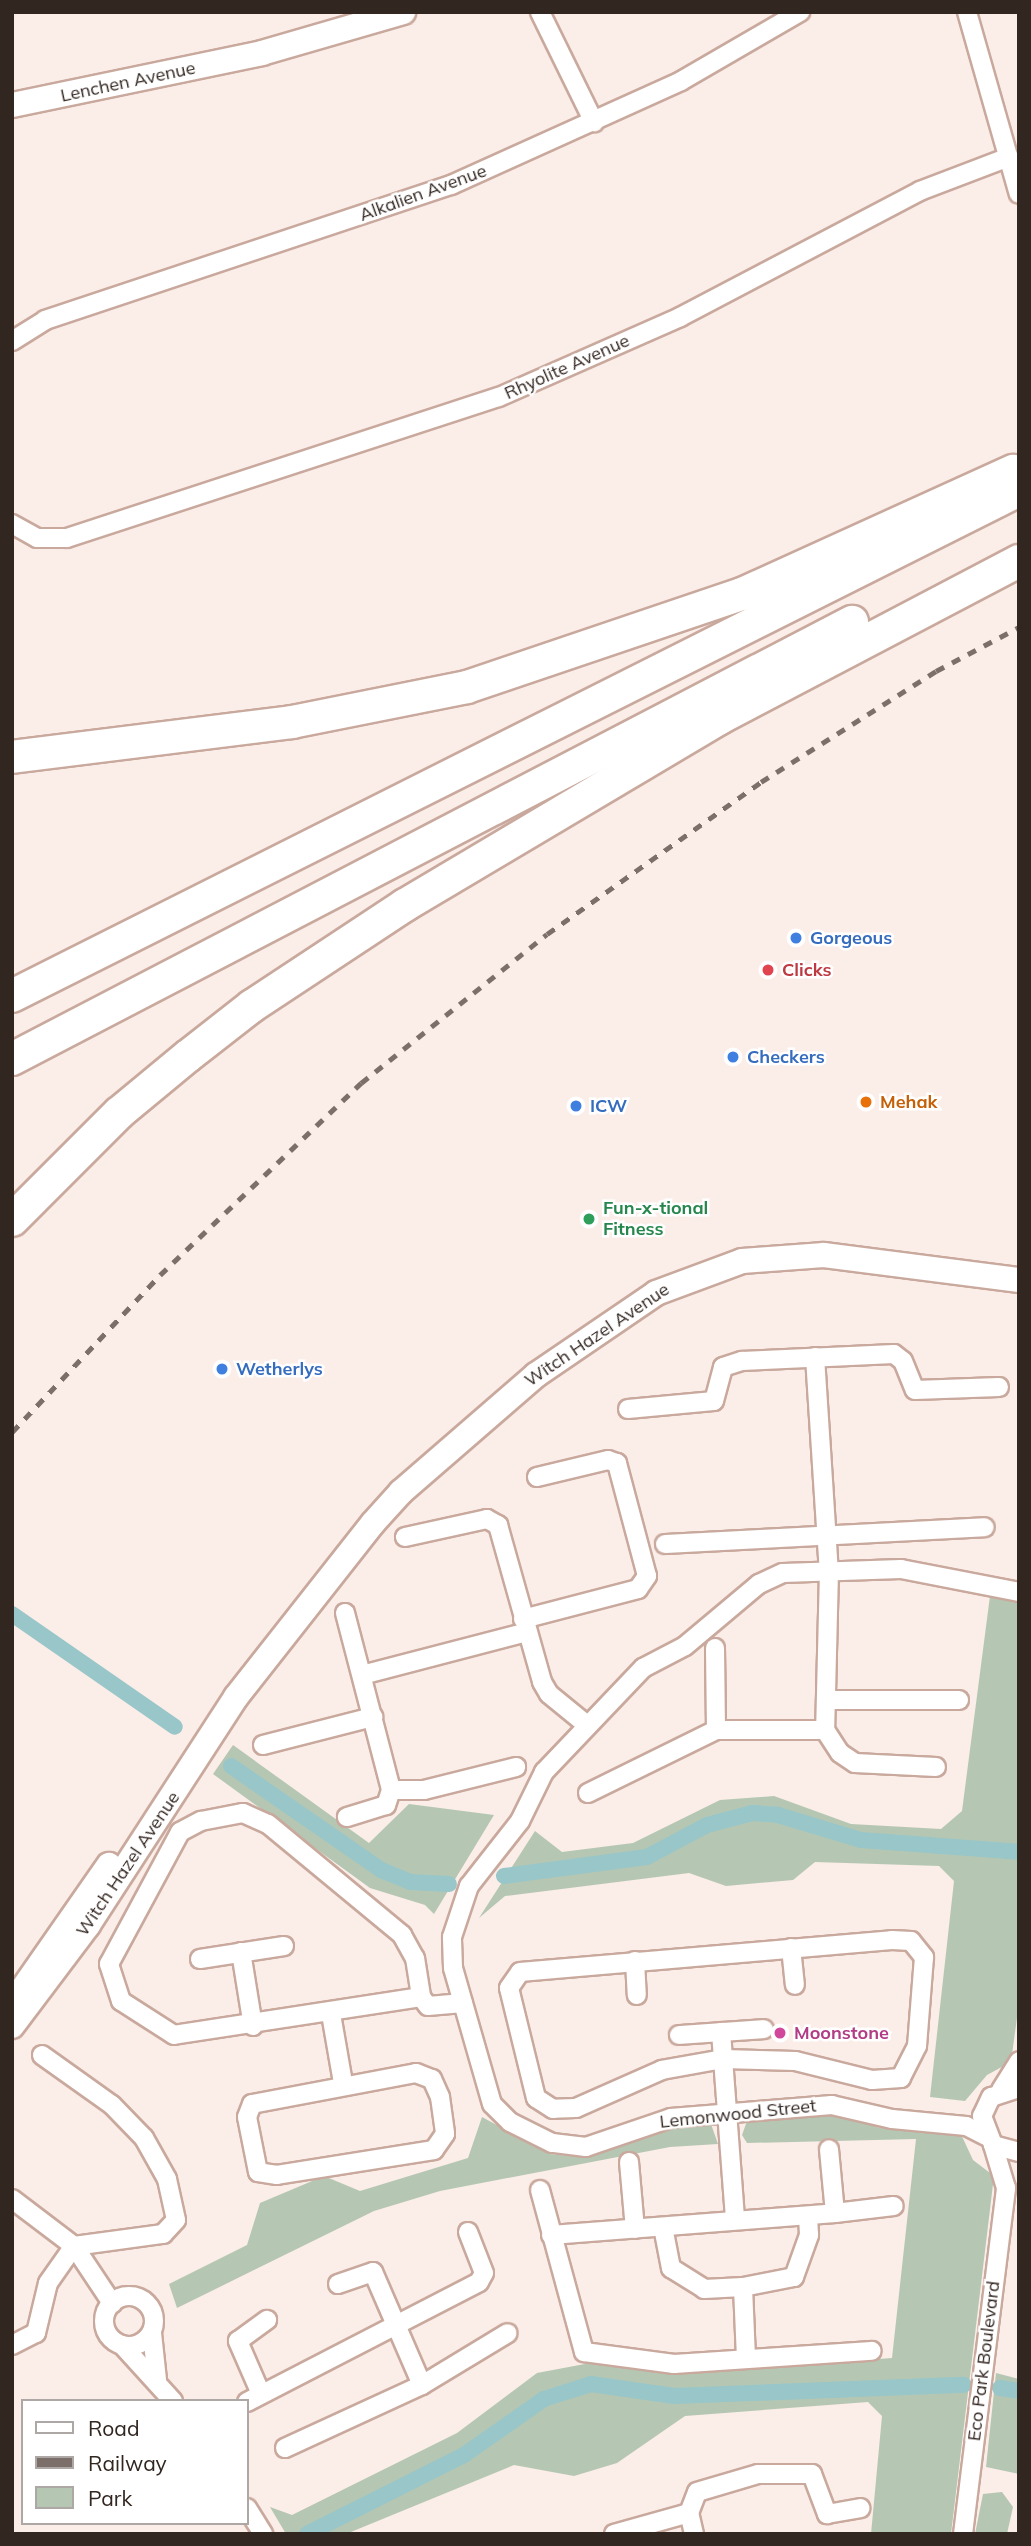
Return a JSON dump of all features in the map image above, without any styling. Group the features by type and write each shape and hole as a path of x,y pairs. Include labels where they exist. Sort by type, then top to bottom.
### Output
{"highway":[{"path":"12,757 153,743 367,710 563,658 815,564 1019,468"},
{"path":"12,996 1019,490"},
{"path":"12,1059 1019,537"},
{"path":"12,1220 119,1113 188,1056 252,1006 405,905 720,718 1019,561"},
{"path":"12,738 192,722 563,658"}],"street":[{"name":"Lenchen Avenue","path":"243,56 361,12"},
{"name":"Lenchen Avenue","path":"12,104 243,56 403,12"},
{"path":"540,12 594,122"},
{"name":"Alkalien Avenue","path":"12,341 26,327 451,185 681,82 800,12"},
{"path":"967,12 1019,194"},
{"name":"Rhyolite Avenue","path":"12,524 37,538 67,538 499,397 680,317 920,191 1009,157"},
{"name":"Witch Hazel Avenue","path":"12,2026 88,1925 236,1697 373,1523 456,1445 645,1316 706,1286 745,1275 807,1269 964,1274 1019,1280"},
{"path":"628,1409 714,1401 723,1367 730,1362 898,1355 915,1391 999,1387"},
{"path":"815,1357 829,1571 825,1730 840,1753 855,1763 936,1767"},
{"path":"362,1675 638,1589 647,1576 617,1463 608,1460 537,1477"},
{"path":"405,1537 487,1519 495,1522 545,1690 587,1725"},
{"path":"665,1544 985,1527"},
{"name":"Lemonwood Street","path":"1015,1588 960,1585 901,1569 783,1573 759,1584 685,1646 643,1668 544,1772 520,1821 462,1898 451,1951 492,2104 510,2122 552,2143 586,2147 657,2120 832,2105 892,2119 937,2121 1019,2152"},
{"path":"345,1613 391,1790 386,1805 347,1817"},
{"path":"715,1648 716,1730"},
{"name":"Witch Hazel Avenue","path":"12,2004 219,1712 236,1697"},
{"path":"827,1700 959,1700"},
{"path":"262,1745 373,1717"},
{"path":"588,1793 716,1730 825,1730"},
{"path":"391,1790 424,1790 516,1766"},
{"path":"421,1997 185,2036 166,2032 121,2001 110,1978 116,1944 180,1832 201,1821 243,1814 268,1824 402,1935 415,1958 421,1997 436,2009 463,2003"},
{"path":"904,1940 921,1948 917,2046 907,2073 892,2081 872,2080 795,2061 723,2059 662,2070 576,2108 540,2103 525,2065 511,1979 531,1970 635,1961 904,1940"},
{"path":"200,1959 284,1946"},
{"path":"791,1948 795,1984"},
{"path":"241,1952 253,2026"},
{"path":"635,1961 637,1995"},
{"path":"331,2014 343,2083"},
{"path":"679,2035 764,2029"},
{"path":"721,2032 735,2217"},
{"path":"12,2345 36,2333 48,2283 74,2246 170,2231 175,2212 167,2179 144,2138 112,2105 42,2055"},
{"path":"985,2106 1010,2089 1019,2061"},
{"path":"427,2076 440,2097 443,2142 425,2154 277,2175 258,2172 247,2117 252,2104 343,2083 427,2076"},
{"name":"Lemonwood Street","path":"937,2121 985,2106"},
{"name":"Eco Park Boulevard","path":"985,2106 990,2140 1006,2188"},
{"path":"829,2149 835,2213"},
{"path":"629,2162 635,2229"},
{"name":"Eco Park Boulevard","path":"963,2534 1006,2188 1019,2164"},
{"path":"540,2190 582,2352 674,2364 872,2351"},
{"path":"12,2199 74,2246 112,2303"},
{"path":"551,2235 663,2228 735,2217 808,2216 894,2206"},
{"path":"663,2228 671,2268 704,2289 743,2287 794,2277 809,2235 808,2216"},
{"path":"267,2320 238,2341 254,2398 397,2327 483,2279 468,2232"},
{"path":"338,2284 373,2272 422,2385"},
{"path":"743,2287 746,2359"},
{"path":"157,2380 152,2333 154,2317 144,2301 126,2297 112,2303 104,2323 171,2399"},
{"path":"122,2345 135,2346 152,2333"},
{"path":"285,2448 422,2385 508,2333"},
{"path":"694,2534 689,2514 701,2490 758,2474 812,2474 827,2514 860,2508"},
{"path":"248,2510 263,2534"},
{"path":"614,2534 689,2514"}],"green space":[{"path":"990,1596 1019,1599 1019,2003 1011,2062 987,2075 965,2101 930,2097 954,1881 939,1866 815,1862 793,1880 726,1886 689,1873 505,1896 479,1918 535,1831 562,1852 633,1843 720,1800 774,1796 851,1824 941,1829 962,1811"},
{"path":"233,1745 369,1843 409,1804 494,1815 434,1914 425,1905 370,1888 213,1774"},
{"path":"837,2114 880,2128 959,2130 973,2160 994,2176 951,2534 871,2534 882,2416 868,2402 685,2416 617,2463 574,2476 514,2465 346,2534 286,2534 270,2507 292,2515 457,2433 537,2373 606,2360 677,2374 892,2358 916,2139 747,2143 742,2135 747,2121"},
{"path":"482,2117 550,2154 581,2157 660,2128 711,2124 718,2144 670,2147 440,2191 374,2211 177,2308 169,2284 247,2245 260,2203 324,2176 360,2191 468,2158"},
{"path":"996,2373 1019,2379 1019,2474 986,2467"},
{"path":"1002,2492 1013,2507 1007,2534 975,2534 983,2494"}],"waterway":[{"path":"12,1614 175,1727"},
{"path":"231,1766 381,1870 410,1882 449,1884"},
{"path":"504,1876 647,1857 707,1825 752,1813 778,1815 861,1840 1019,1852"},
{"path":"307,2534 464,2455 544,2399 591,2384 674,2396 964,2385"},
{"path":"1000,2388 1019,2391"}],"railway":[{"path":"12,1432 160,1275 361,1083 547,934 761,782 936,671 1019,627"}],"place":[{"name":"Gorgeous","path":"796,938"},
{"name":"Clicks","path":"768,970"},
{"name":"Checkers","path":"733,1057"},
{"name":"Mehak","path":"866,1102"},
{"name":"ICW","path":"576,1106"},
{"name":"Fun-x-tional Fitness","path":"589,1219"},
{"name":"Wetherlys","path":"222,1369"},
{"name":"Moonstone","path":"780,2033"}]}
